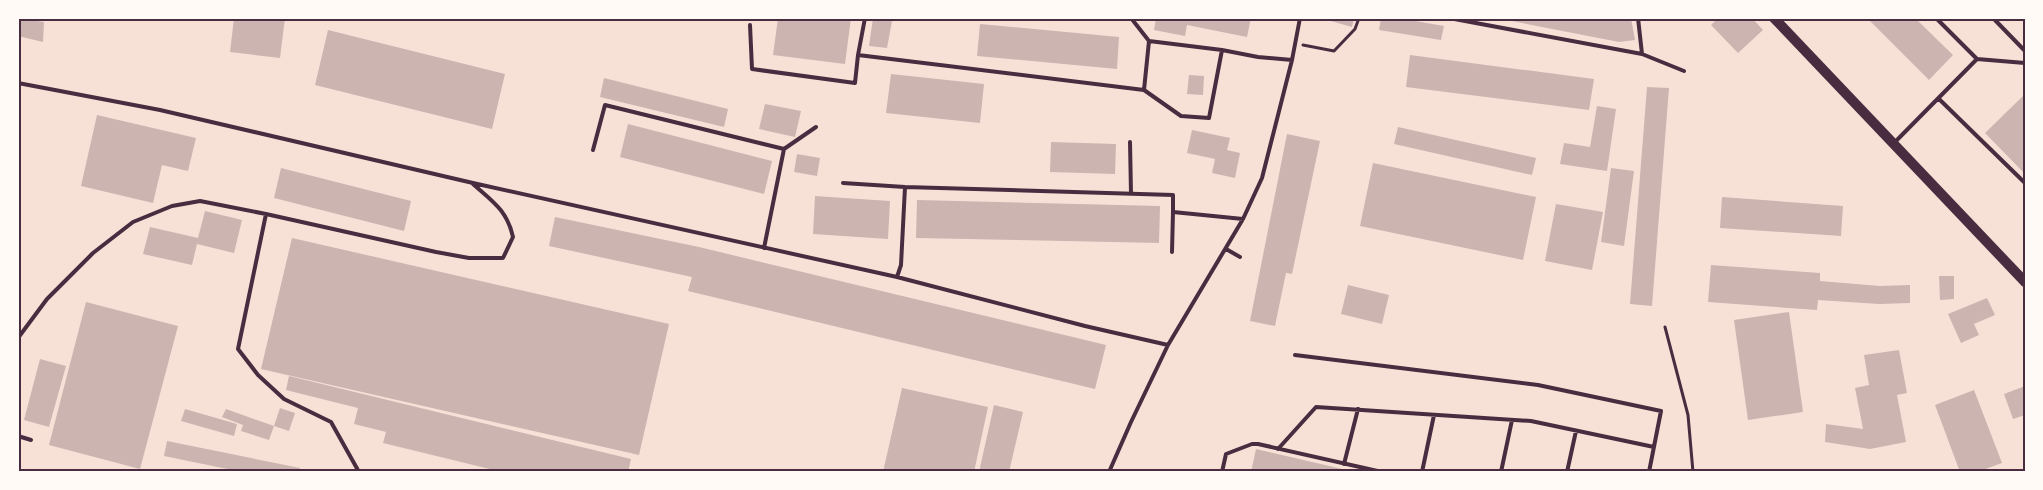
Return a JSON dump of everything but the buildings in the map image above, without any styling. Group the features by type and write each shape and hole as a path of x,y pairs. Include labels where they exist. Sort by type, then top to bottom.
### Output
{"street":[{"path":"1774,18 2025,282"}],"lane":[{"path":"750,25 752,69 855,83 865,18"},
{"path":"1131,18 1149,41 1144,90"},
{"path":"1109,472 1168,345 1243,219 1262,178 1292,60 1300,18"},
{"path":"1449,18 1642,54 1684,71"},
{"path":"1638,18 1642,54"},
{"path":"1936,18 1977,59 2025,63"},
{"path":"1993,18 2025,51"},
{"path":"1149,41 1292,60"},
{"path":"858,55 1144,90 1181,116 1209,118 1222,50"},
{"path":"1894,142 1977,59"},
{"path":"18,83 160,110 473,183 897,277 1168,345"},
{"path":"1938,99 2025,183"},
{"path":"593,150 605,105 784,149"},
{"path":"764,248 784,149 816,127"},
{"path":"1130,142 1131,194"},
{"path":"18,338 47,299 93,254 133,222 172,206 200,201 436,252 469,258 503,258 513,237 511,225 506,214 473,183"},
{"path":"843,183 1173,195 1172,252"},
{"path":"897,277 901,265 905,187"},
{"path":"1173,212 1243,219"},
{"path":"266,214 238,349 258,375 284,399 331,422 359,472"},
{"path":"1226,249 1240,257"},
{"path":"1295,355 1538,385 1661,411 1649,472"},
{"path":"1278,449 1316,407 1531,421 1654,447"},
{"path":"1344,464 1358,409"},
{"path":"1422,472 1434,415"},
{"path":"1502,472 1512,420"},
{"path":"1567,472 1576,431"},
{"path":"18,436 31,440"},
{"path":"1222,472 1226,454 1252,444 1382,472"}],"path":[{"path":"1295,44 1335,51 1355,29 1359,18"},
{"path":"1665,327 1688,415 1693,472"}]}
